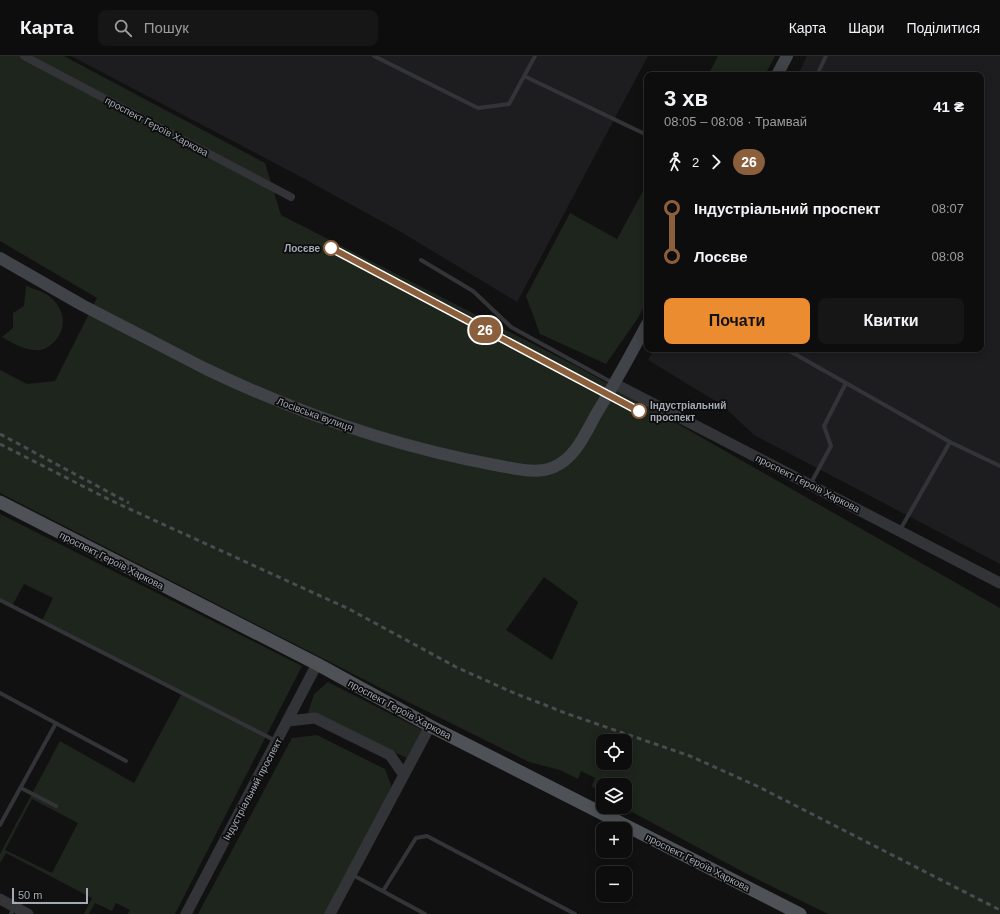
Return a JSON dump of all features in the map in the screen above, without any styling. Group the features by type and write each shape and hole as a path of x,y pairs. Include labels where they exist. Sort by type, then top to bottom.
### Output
{"main road":[{"path":"779,72 787,56"},
{"name":"Лосівська вулиця","path":"0,258 82,305 226,380 345,426 474,461 524,470 544,470 555,467 566,459 579,445 615,384 644,330"},
{"name":"проспект Героїв Харкова","path":"0,502 317,664 430,726 800,914"}],"street":[{"name":"проспект Героїв Харкова","path":"24,56 291,197"},
{"name":"проспект Героїв Харкова","path":"615,384 1000,583"},
{"name":"Індустріальний проспект","path":"186,914 317,664"},
{"path":"288,721 315,718 390,755 404,775"},
{"path":"330,914 430,726"},
{"path":"0,899 13,910 28,914"}],"lane":[{"path":"374,56 478,108 509,104 535,56"},
{"path":"818,72 826,56"},
{"path":"524,76 644,134"},
{"path":"421,260 473,291 511,327 615,384"},
{"path":"791,352 950,442 1000,466"},
{"path":"810,484 831,446 824,426 846,384"},
{"path":"900,530 950,442"},
{"path":"0,600 277,741"},
{"path":"0,693 126,761"},
{"path":"0,825 56,723"},
{"path":"21,788 56,806"},
{"path":"383,891 416,838 427,836 574,914"},
{"path":"351,874 425,914"}],"shaded area":[{"path":"0,56 64,56 265,163 281,215 580,368 1000,608 1000,914 828,914 745,873 632,812 632,778 596,778 596,790 592,786 595,778 581,771 578,779 560,770 529,762 396,696 0,493 0,370 27,384 55,381 97,298 0,241","holes":["544,577 578,602 552,660 506,630"]},
{"path":"71,56 648,56 517,302 401,232 301,177"},
{"path":"718,56 775,56 767,72 710,72"},
{"path":"807,56 1000,56 1000,564 754,435 722,405 648,360 652,352 984,352 984,72 799,72"},
{"path":"644,190 644,307 638,318 606,364 540,334 526,296 570,213 617,239"},
{"path":"26,286 38,290 53,300 58,306 63,320 60,334 51,345 42,350 32,350 14,344 2,337 13,328 13,313 24,306"},
{"path":"0,514 302,666 175,914 128,914 130,910 116,903 112,911 95,903 89,914 84,914 92,898 6,853 0,863 0,854 60,741 134,783 182,693 42,621 53,598 24,584 12,606 0,600","holes":["32,799 78,823 52,873 5,850"]},
{"path":"328,682 422,730 407,758 308,713 314,694"},
{"path":"317,735 385,769 394,793 332,914 198,914 292,738"}],"railway":[{"path":"0,434 129,503"},
{"path":"0,444 112,501 349,609 456,667 514,693 568,714 690,756 757,786 1000,910"}],"tram line":[{"name":"26","path":"331,248 639,411"}],"place":[{"name":"Лосєве","path":"331,248"},
{"name":"Індустріальний проспект","path":"639,411"}]}
